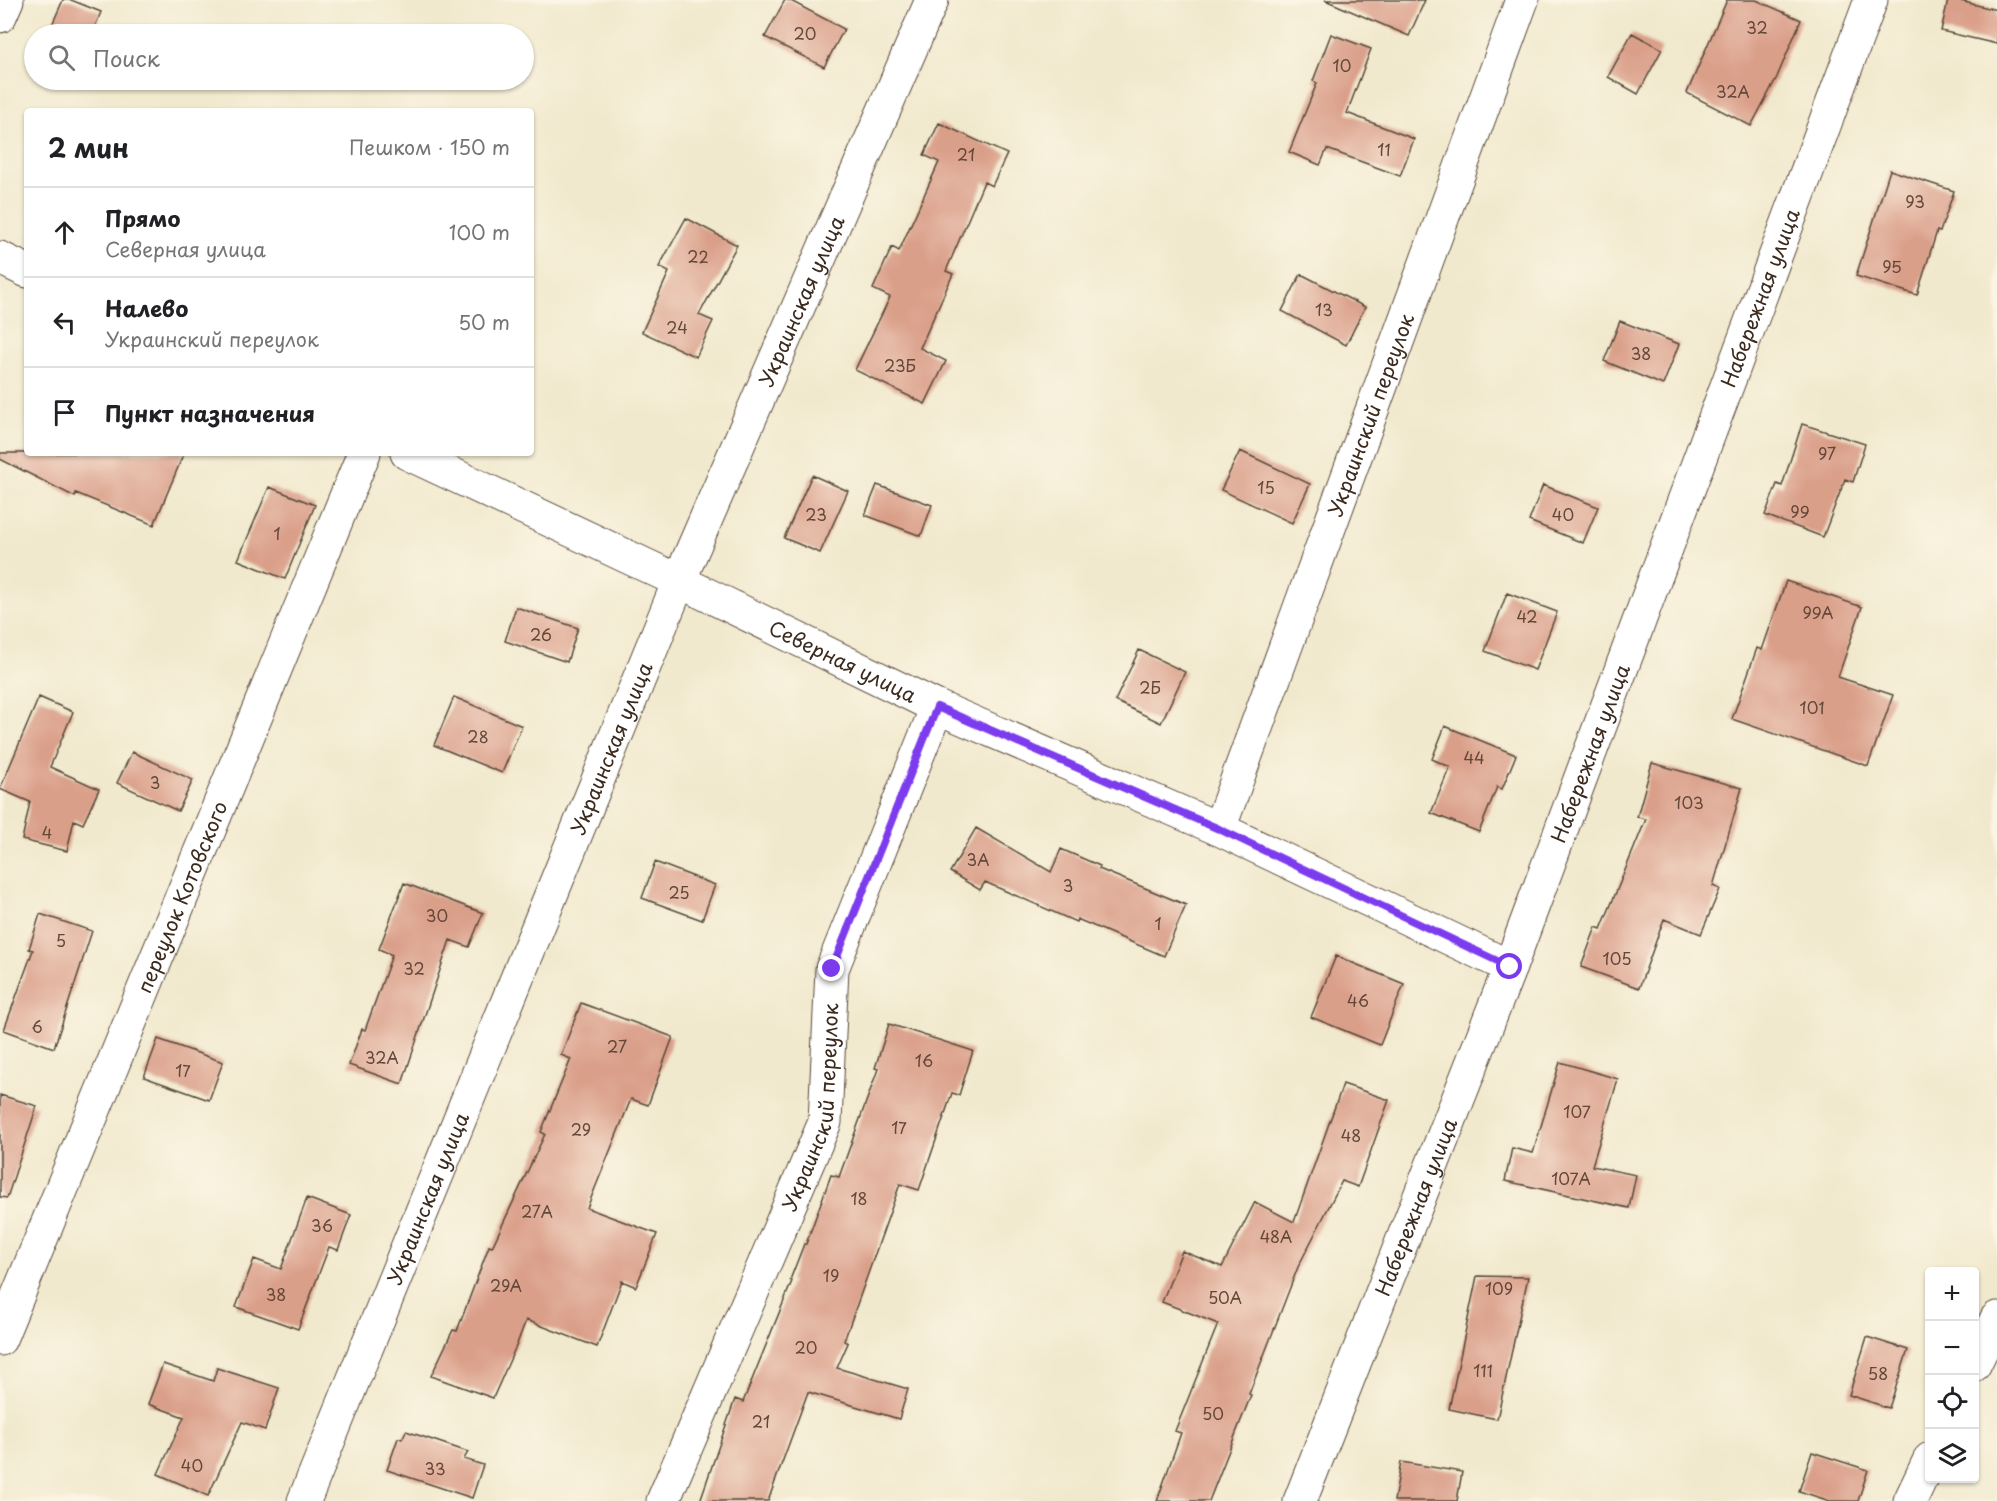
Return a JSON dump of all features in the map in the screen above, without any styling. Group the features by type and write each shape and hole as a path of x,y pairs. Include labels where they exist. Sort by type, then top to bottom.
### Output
{"street":[{"path":"0,16 7,0"},
{"name":"Украинская улица","path":"304,1501 679,581 932,0"},
{"name":"Украинский переулок","path":"1219,829 1522,0"},
{"name":"Набережная улица","path":"1299,1501 1510,967 1871,0"},
{"path":"0,258 24,270"},
{"name":"переулок Котовского","path":"0,1339 363,456"},
{"name":"Северная улица","path":"413,456 679,581 937,707 1219,829 1510,967"},
{"name":"Украинский переулок","path":"663,1501 825,1122 832,969 937,707"},
{"path":"1979,1355 1997,1318"},
{"path":"1910,1501 1925,1469"}],"building":[{"path":"63,0 71,0 101,12 96,24 52,24"},
{"path":"785,0 844,29 824,67 765,37"},
{"path":"1325,0 1425,0 1409,36"},
{"path":"1727,0 1756,0 1801,20 1777,77 1751,126 1687,93"},
{"path":"1948,0 1997,10 1997,44 1941,31"},
{"path":"1632,33 1662,49 1638,94 1608,77"},
{"path":"1331,34 1371,49 1347,113 1414,139 1400,176 1327,149 1320,165 1289,152 1317,83 1313,81"},
{"path":"939,123 1007,154 992,186 984,182 946,271 953,274 920,348 946,361 925,404 855,370 890,297 873,289 892,247 899,251 939,162 924,155"},
{"path":"1890,170 1954,191 1940,232 1937,231 1917,295 1856,276"},
{"path":"686,218 737,245 699,315 713,321 696,357 642,332 669,272 659,267"},
{"path":"1301,274 1365,307 1346,345 1282,311"},
{"path":"1620,321 1679,344 1663,385 1604,361"},
{"path":"1802,424 1865,444 1853,482 1845,479 1823,537 1765,515 1777,484 1782,486"},
{"path":"1240,451 1310,484 1292,523 1221,490"},
{"path":"0,453 24,453 24,456 183,456 154,525 76,493 75,497 0,459"},
{"path":"812,475 848,491 820,553 784,538"},
{"path":"877,485 932,505 921,536 865,515"},
{"path":"1543,485 1598,507 1583,543 1529,521"},
{"path":"269,487 315,505 285,579 238,560"},
{"path":"1786,581 1862,607 1838,677 1893,695 1868,766 1732,719 1757,648 1762,650"},
{"path":"1507,593 1557,612 1535,670 1485,651"},
{"path":"516,607 578,628 567,662 505,641"},
{"path":"1139,650 1185,672 1161,723 1115,701"},
{"path":"39,697 73,712 50,767 99,789 83,824 74,820 67,851 22,840 30,802 0,789"},
{"path":"454,697 522,726 502,773 434,745"},
{"path":"1445,726 1516,755 1502,789 1497,787 1479,832 1431,813 1450,767 1432,759"},
{"path":"132,752 193,780 178,811 117,783"},
{"path":"1652,763 1742,788 1713,886 1720,889 1701,934 1664,919 1639,988 1581,967 1596,927 1601,929 1646,819 1637,817"},
{"path":"976,828 1051,872 1061,849 1100,866 1099,869 1186,905 1164,956 1077,919 1076,922 985,882 980,890 950,872"},
{"path":"655,862 715,885 702,920 642,898"},
{"path":"404,883 483,913 469,947 450,940 402,1084 349,1065 362,1029 365,1030 392,955 379,949"},
{"path":"40,914 92,931 54,1048 4,1030 33,950 29,949"},
{"path":"1336,956 1404,984 1380,1045 1311,1017"},
{"path":"581,1003 673,1037 648,1105 631,1099 587,1208 657,1234 636,1287 622,1281 597,1347 526,1320 493,1398 431,1376 453,1330 457,1331 489,1246 492,1247 545,1134 541,1132 571,1059 561,1055"},
{"path":"889,1024 973,1051 959,1095 952,1093 919,1190 900,1184 844,1341 848,1343 837,1368 908,1389 899,1419 808,1392 768,1501 700,1501 735,1399 743,1402 792,1281 790,1280 804,1244 806,1244 831,1175 839,1177 878,1069 875,1068"},
{"path":"158,1039 223,1062 209,1100 144,1077"},
{"path":"1560,1062 1618,1079 1592,1166 1636,1175 1629,1208 1505,1181 1512,1148 1533,1153"},
{"path":"1343,1084 1389,1100 1358,1187 1342,1181 1298,1267 1209,1501 1157,1501 1181,1433 1175,1431 1218,1324 1162,1302 1182,1251 1222,1267 1255,1202 1294,1222"},
{"path":"0,1095 37,1106 7,1198 0,1197"},
{"path":"307,1198 351,1215 338,1250 329,1247 298,1329 236,1307 254,1259 281,1269"},
{"path":"1477,1276 1528,1277 1497,1419 1449,1409"},
{"path":"1867,1337 1908,1350 1889,1408 1849,1395"},
{"path":"163,1364 213,1381 217,1368 279,1388 265,1430 242,1422 208,1496 158,1474 184,1417 148,1404"},
{"path":"406,1431 468,1452 464,1459 483,1465 472,1498 387,1470 398,1438 402,1439"},
{"path":"1812,1452 1868,1470 1858,1501 1830,1501 1799,1491"},
{"path":"1401,1462 1462,1472 1457,1501 1394,1501"}],"route":[{"path":"832,969 937,707 1219,829 1510,967"}]}
